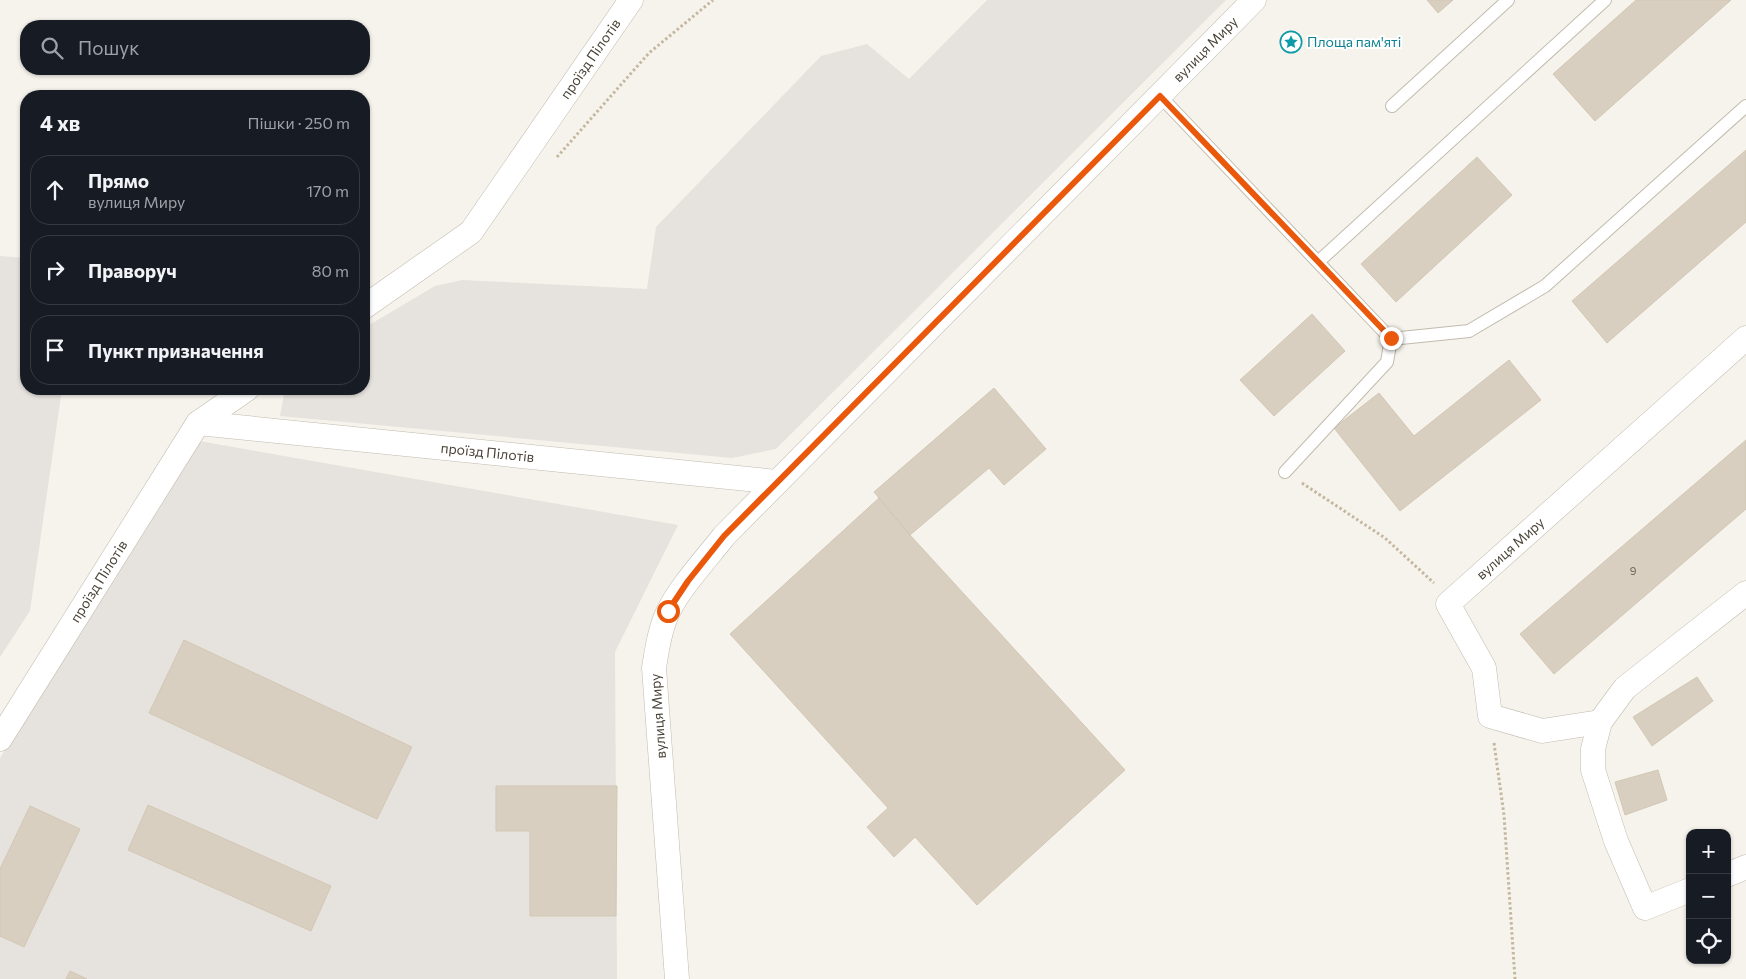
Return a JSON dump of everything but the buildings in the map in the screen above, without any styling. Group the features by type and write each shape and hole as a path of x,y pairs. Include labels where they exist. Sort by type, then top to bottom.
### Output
{"street":[{"name":"проїзд Пілотів","path":"370,303 471,232 631,0"},
{"name":"вулиця Миру","path":"676,979 654,668 659,640 668,611 688,581 724,536 1254,0"},
{"name":"вулиця Миру","path":"1448,604 1746,338"},
{"name":"проїзд Пілотів","path":"0,739 198,423 238,395"},
{"name":"проїзд Пілотів","path":"198,423 777,482"},
{"path":"1686,892 1644,908 1616,841 1593,770 1593,749 1600,722 1625,688 1746,593"},
{"path":"1448,604 1484,668 1490,716 1542,731 1600,722"},
{"path":"1729,874 1746,867"}],"lane":[{"path":"1392,106 1508,0"},
{"path":"1318,262 1605,0"},
{"path":"1160,96 1391,338"},
{"path":"1391,338 1469,331 1545,286 1746,106"},
{"path":"1285,472 1387,362 1391,338"}],"path":[{"path":"552,162 649,53 713,0"},
{"path":"1285,472 1385,538 1439,587 1448,604"},
{"path":"1490,716 1504,815 1515,979"}],"shaded area":[{"path":"987,0 1226,0 776,449 732,458 280,416 284,395 370,395 370,324 435,286 462,280 647,289 656,227 821,56 867,44 909,79"},
{"path":"0,256 20,258 20,395 61,395 30,611 0,657"},
{"path":"199,441 678,525 615,652 617,979 0,979 0,758"}],"place":[{"name":"Площа пам'яті","path":"1291,42"}],"route":[{"path":"668,611 688,581 724,536 1160,96 1391,338"}]}
